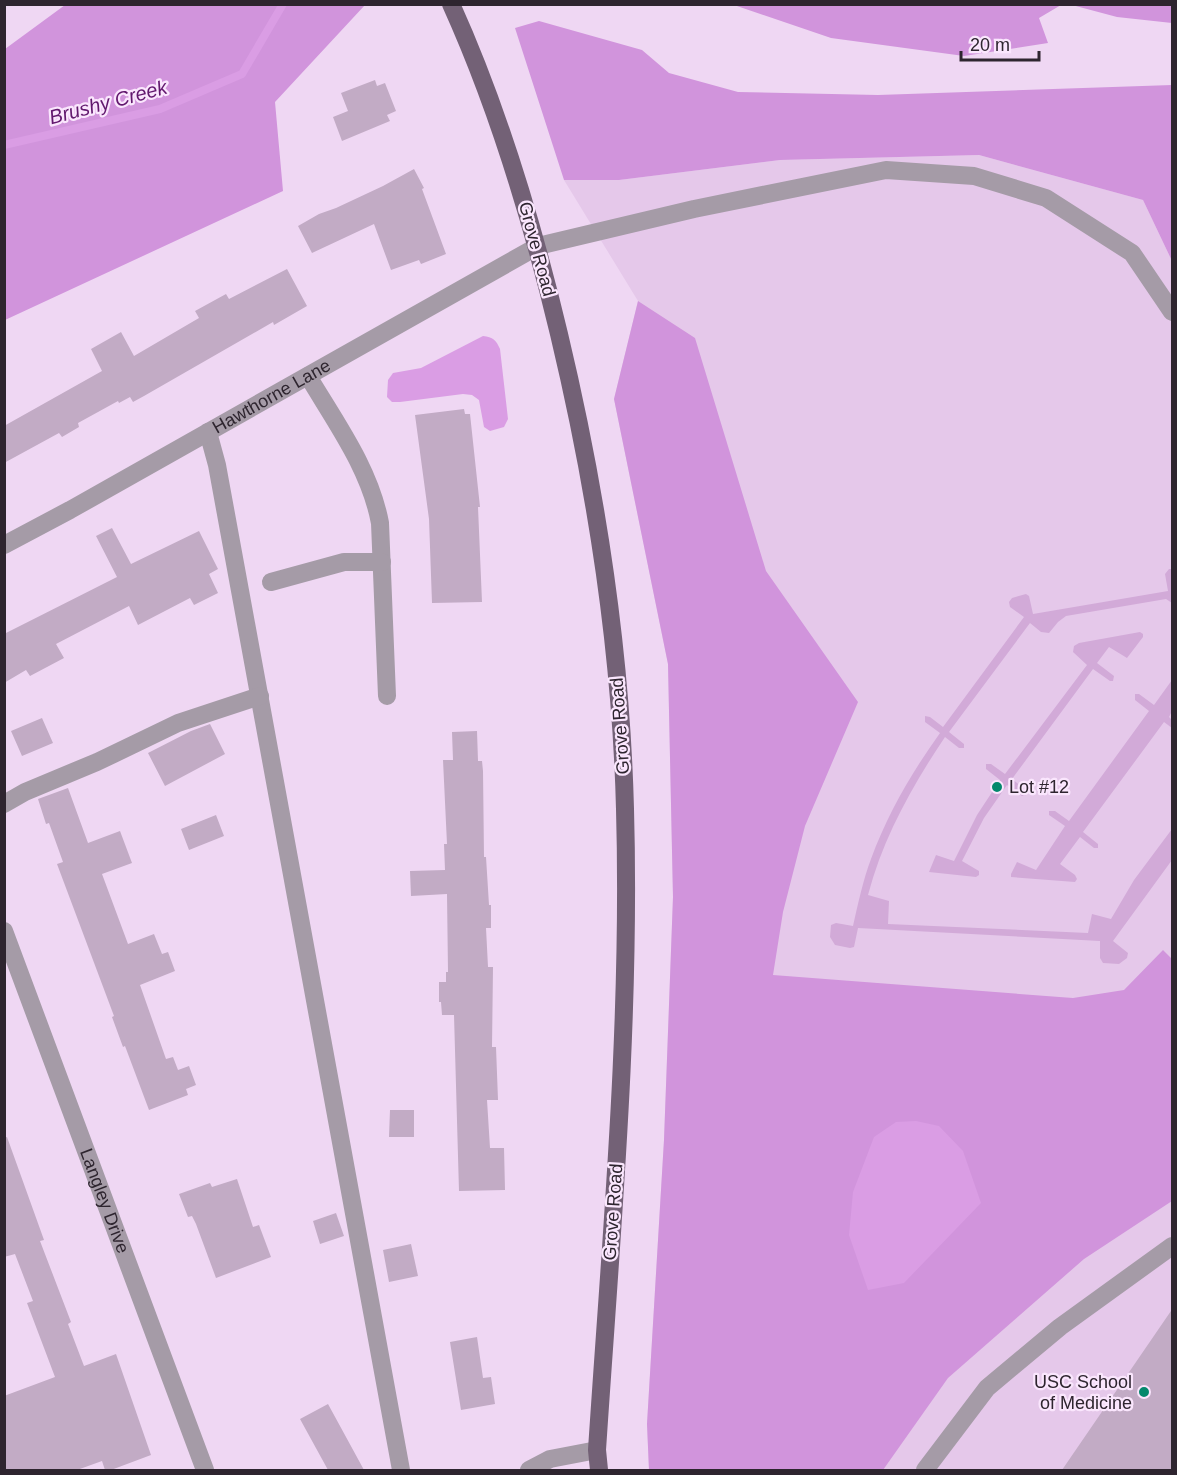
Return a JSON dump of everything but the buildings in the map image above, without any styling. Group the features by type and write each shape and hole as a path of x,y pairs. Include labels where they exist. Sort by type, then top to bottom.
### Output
{"main road":[{"name":"Grove Road","path":"451,4 471,47 538,246 579,418 599,529 616,657 626,807 626,949 619,1125 597,1450 599,1470"}],"street":[{"name":"Hawthorne Lane","path":"4,545 538,246 694,209 886,170 974,176 1046,198 1132,253 1173,312"},
{"path":"308,376 366,474 376,502 380,523 387,696"},
{"path":"208,432 217,465 260,696 401,1470"},
{"path":"271,582 344,562 382,561"},
{"path":"4,804 25,792 97,762 178,723 260,696"},
{"name":"Langley Drive","path":"4,932 206,1470"},
{"path":"925,1470 987,1388 1060,1327 1173,1246"},
{"path":"529,1470 550,1459 597,1450"}],"shaded area":[{"path":"65,5 365,5 275,102 283,191 5,320 5,49"},
{"path":"734,5 1061,5 1039,18 1048,43 964,56 831,38"},
{"path":"1072,5 1172,5 1172,23 1117,17"},
{"path":"539,21 642,50 669,73 738,92 878,95 1172,85 1172,261 1143,200 979,155 780,160 619,180 564,180 515,28"},
{"path":"979,155 1143,200 1172,261 1172,1470 649,1470 647,1424 664,1140 673,897 668,664 614,399 638,301 564,180 619,180 780,160"},
{"path":"638,301 695,338 766,571 858,702 805,826 783,912 773,975 1073,998 1124,990 1163,950 1172,959 1172,1201 1084,1259 948,1378 883,1470 649,1470 647,1424 664,1140 673,897 668,664 614,399"},
{"path":"483,336 494,340 500,349 508,419 504,427 490,431 484,427 479,400 472,395 463,394 400,402 392,402 387,397 388,380 393,373 421,368"},
{"path":"1172,569 1172,603 1166,599 1066,616 1049,633 1041,632 1030,623 949,732 964,744 964,748 959,748 945,737 921,774 890,833 868,895 889,901 888,924 1088,933 1092,914 1111,919 1134,880 1172,829 1172,860 1113,941 1128,953 1127,958 1119,964 1103,963 1100,958 1100,941 858,928 854,947 835,945 830,937 831,925 836,923 853,926 871,859 885,825 910,778 940,733 925,722 925,716 943,727 1024,617 1010,607 1009,602 1012,598 1026,594 1029,596 1033,614 1168,591 1165,574"},
{"path":"1140,632 1143,637 1127,658 1109,647 1097,663 1114,676 1113,681 1093,669 1012,779 1026,790 1026,795 1022,796 1007,785 984,818 962,861 979,871 979,875 976,877 929,872 936,855 954,861 977,815 1000,780 986,769 986,764 991,764 1005,774 1087,665 1073,652 1074,646 1079,643"},
{"path":"1172,680 1172,711 1169,717 1172,720 1172,728 1164,722 1083,832 1098,844 1098,848 1094,848 1080,837 1060,864 1075,875 1077,879 1075,882 1011,877 1017,862 1036,870 1065,826 1049,815 1049,811 1055,811 1069,821 1149,711 1135,700 1135,694 1139,694 1154,705"},
{"path":"916,1121 939,1126 963,1151 981,1203 904,1283 868,1290 849,1235 853,1192 874,1137 896,1122"}],"waterway":[{"name":"Brushy Creek","path":"4,145 160,109 242,74 283,4"}],"place":[{"name":"Lot #12","path":"997,787"},
{"name":"USC School of Medicine","path":"1144,1392"}]}
